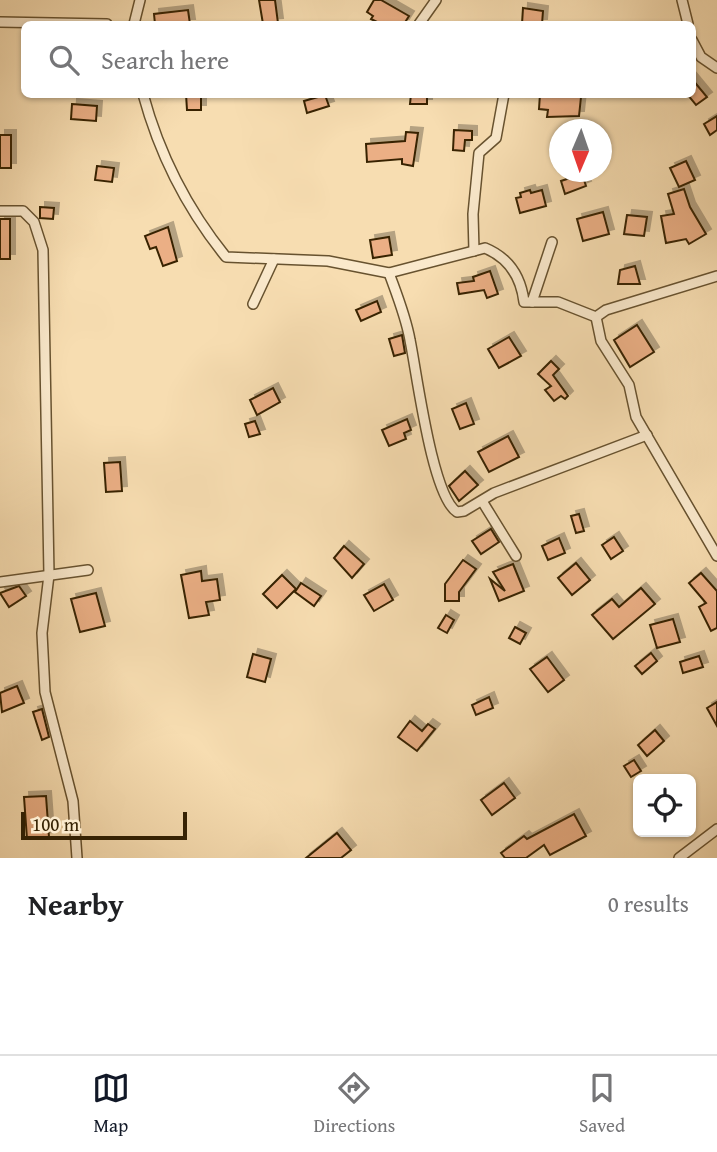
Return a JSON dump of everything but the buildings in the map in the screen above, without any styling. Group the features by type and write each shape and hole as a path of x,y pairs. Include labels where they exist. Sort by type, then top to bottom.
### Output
{"street":[{"path":"135,21 140,0"},
{"path":"421,21 436,0"},
{"path":"682,0 687,21"},
{"path":"0,22 21,22"},
{"path":"696,48 701,57 717,68"},
{"path":"144,98 151,126 175,177 200,224 226,257 327,261 389,273 485,248 506,260 522,285 524,302 558,302 596,317"},
{"path":"474,251 473,214 479,153 496,138 504,98"},
{"path":"0,211 23,211 34,222 43,250 49,575 42,633 45,692 73,801 77,858"},
{"path":"532,302 552,242"},
{"path":"253,304 274,259"},
{"path":"389,273 410,340 431,452 442,489 449,505 457,512 494,493 647,435"},
{"path":"596,317 606,310 717,276"},
{"path":"596,317 601,341 629,385 636,416 717,556"},
{"path":"482,501 516,556"},
{"path":"0,582 88,570"},
{"path":"679,858 717,829"}]}
